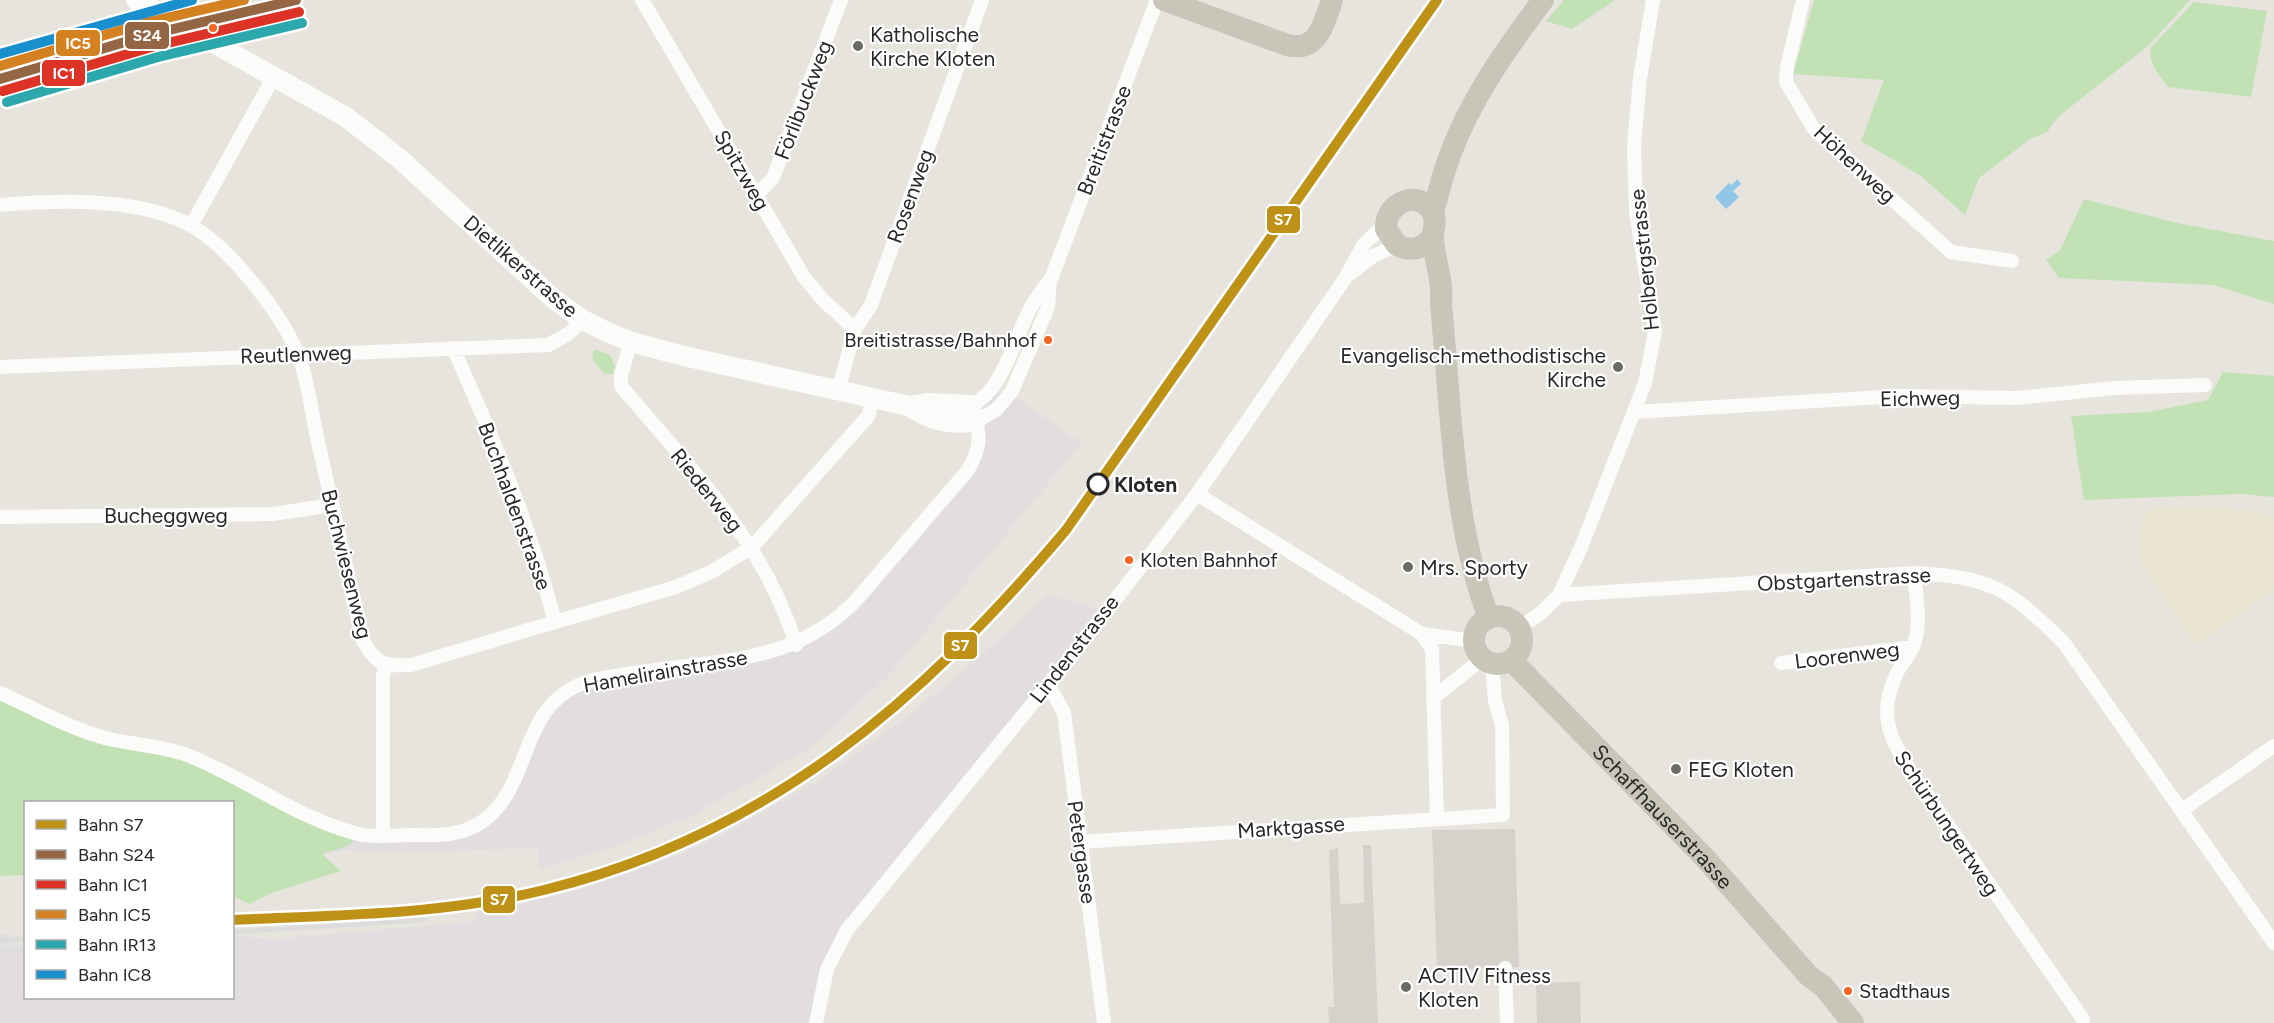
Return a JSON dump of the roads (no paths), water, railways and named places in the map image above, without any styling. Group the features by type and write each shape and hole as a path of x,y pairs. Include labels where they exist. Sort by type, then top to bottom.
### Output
{"main road":[{"path":"1164,0 1287,45 1301,47 1314,40 1319,34 1332,0"},
{"path":"1404,247 1427,243 1432,237 1435,224 1433,213 1449,156 1475,100 1516,35 1544,0"},
{"path":"1442,304 1426,272 1404,247 1388,236 1386,223 1394,207 1408,200 1449,156"},
{"path":"1408,200 1423,202 1433,213"},
{"path":"1432,237 1440,267 1463,528 1473,572 1489,618"},
{"path":"1503,617 1519,628 1522,642 1516,656 1490,656 1478,627 1489,618 1503,617"},
{"name":"Schaffhauserstrasse","path":"1490,656 1705,858 1809,976 1823,986 1853,1023"},
{"name":"Schaffhauserstrasse","path":"1809,976 1814,993 1838,1023"}],"street":[{"name":"Dietlikerstrasse","path":"136,0 167,7 274,76 346,117 401,160 555,300 583,320 631,342 909,406 927,403 974,413"},
{"name":"Spitzweg","path":"642,0 804,277 823,300 855,329"},
{"name":"Förlibuckweg","path":"757,195 773,178 841,0"},
{"name":"Rosenweg","path":"838,391 855,329 871,305 982,0"},
{"name":"Breitistrasse","path":"974,413 998,381 1034,302 1051,279 1157,0"},
{"name":"Holbergstrasse","path":"1519,628 1559,595 1645,383 1655,331 1635,212 1634,154 1640,78 1653,0"},
{"name":"Höhenweg","path":"1803,0 1787,67 1786,82 1814,129 1951,252 2012,261"},
{"path":"191,226 274,76"},
{"name":"Buchwiesenweg","path":"0,205 49,201 123,206 169,217 191,226 214,242 243,271 271,306 298,354 363,641 374,659 386,666 411,665 555,622"},
{"name":"Lindenstrasse","path":"816,1023 832,954 847,930 1048,684 1197,494 1346,277 1364,244 1386,223"},
{"name":"Lindenstrasse","path":"1346,277 1373,256 1404,247"},
{"name":"Reutlenweg","path":"0,367 548,345 568,334 583,320"},
{"name":"Riederweg","path":"631,342 621,375 621,386 752,547 780,598 796,645"},
{"name":"Buchhaldenstrasse","path":"453,348 510,481 540,564 555,622"},
{"name":"Eichweg","path":"1634,412 1900,396 2017,398 2114,388 2205,385"},
{"path":"555,622 676,587 713,571 752,547 869,415 872,398"},
{"name":"Hamelirainstrasse","path":"0,693 80,730 107,738 156,745 189,756 304,815 360,834 449,835 482,822 506,796 538,721 560,696 576,687 610,677 775,652 796,645 829,626 845,613 968,470 980,443 974,413"},
{"path":"1197,494 1422,634 1490,656"},
{"name":"Bucheggweg","path":"0,517 273,514 332,505"},
{"name":"Obstgartenstrasse","path":"1559,595 1914,573 1973,578 1999,588 2035,614 2064,643 2274,943"},
{"name":"Schürbungertweg","path":"1914,573 1917,628 1913,647 1896,674 1886,705 1889,736 1916,780 2083,1019"},
{"path":"1422,634 1432,649 1437,817"},
{"name":"Loorenweg","path":"1781,663 1913,647"},
{"path":"1433,698 1490,656"},
{"name":"Marktgasse","path":"1080,842 1437,817 1503,815 1502,725 1495,701 1490,656"},
{"path":"383,834 383,675 386,666"},
{"name":"Petergasse","path":"1048,684 1064,713 1104,1023"},
{"path":"2182,810 2274,746"},
{"path":"1505,968 1507,1023"}],"water":[{"path":"1737,179 1741,184 1733,191 1739,197 1726,209 1715,197 1729,183 1732,185"}],"railway":[{"path":"249,925 332,914"},
{"path":"234,932 424,920"},
{"path":"0,940 24,939"},
{"path":"0,951 24,951"}],"rail line":[{"name":"IC8","path":"0,54 192,0"},
{"name":"IC5","path":"0,66 149,22 244,0"},
{"name":"S24","path":"0,79 152,34 296,0"},
{"name":"S7","path":"234,920 428,909 467,905 544,890 625,866 700,835 769,797 835,754 896,705 955,651 1011,593 1066,530 1437,0"},
{"name":"IC1","path":"3,91 155,46 299,12"},
{"name":"IR13","path":"7,102 158,57 302,23"}],"place":[{"name":"Katholische Kirche Kloten","path":"858,46"},
{"name":"Breitistrasse/Bahnhof","path":"1048,340"},
{"name":"Evangelisch-methodistische Kirche","path":"1618,367"},
{"name":"Kloten","path":"1098,484"},
{"name":"Kloten Bahnhof","path":"1129,560"},
{"name":"Mrs. Sporty","path":"1408,567"},
{"name":"FEG Kloten","path":"1676,769"},
{"name":"ACTIV Fitness Kloten","path":"1406,987"},
{"name":"Stadthaus","path":"1848,991"}]}
